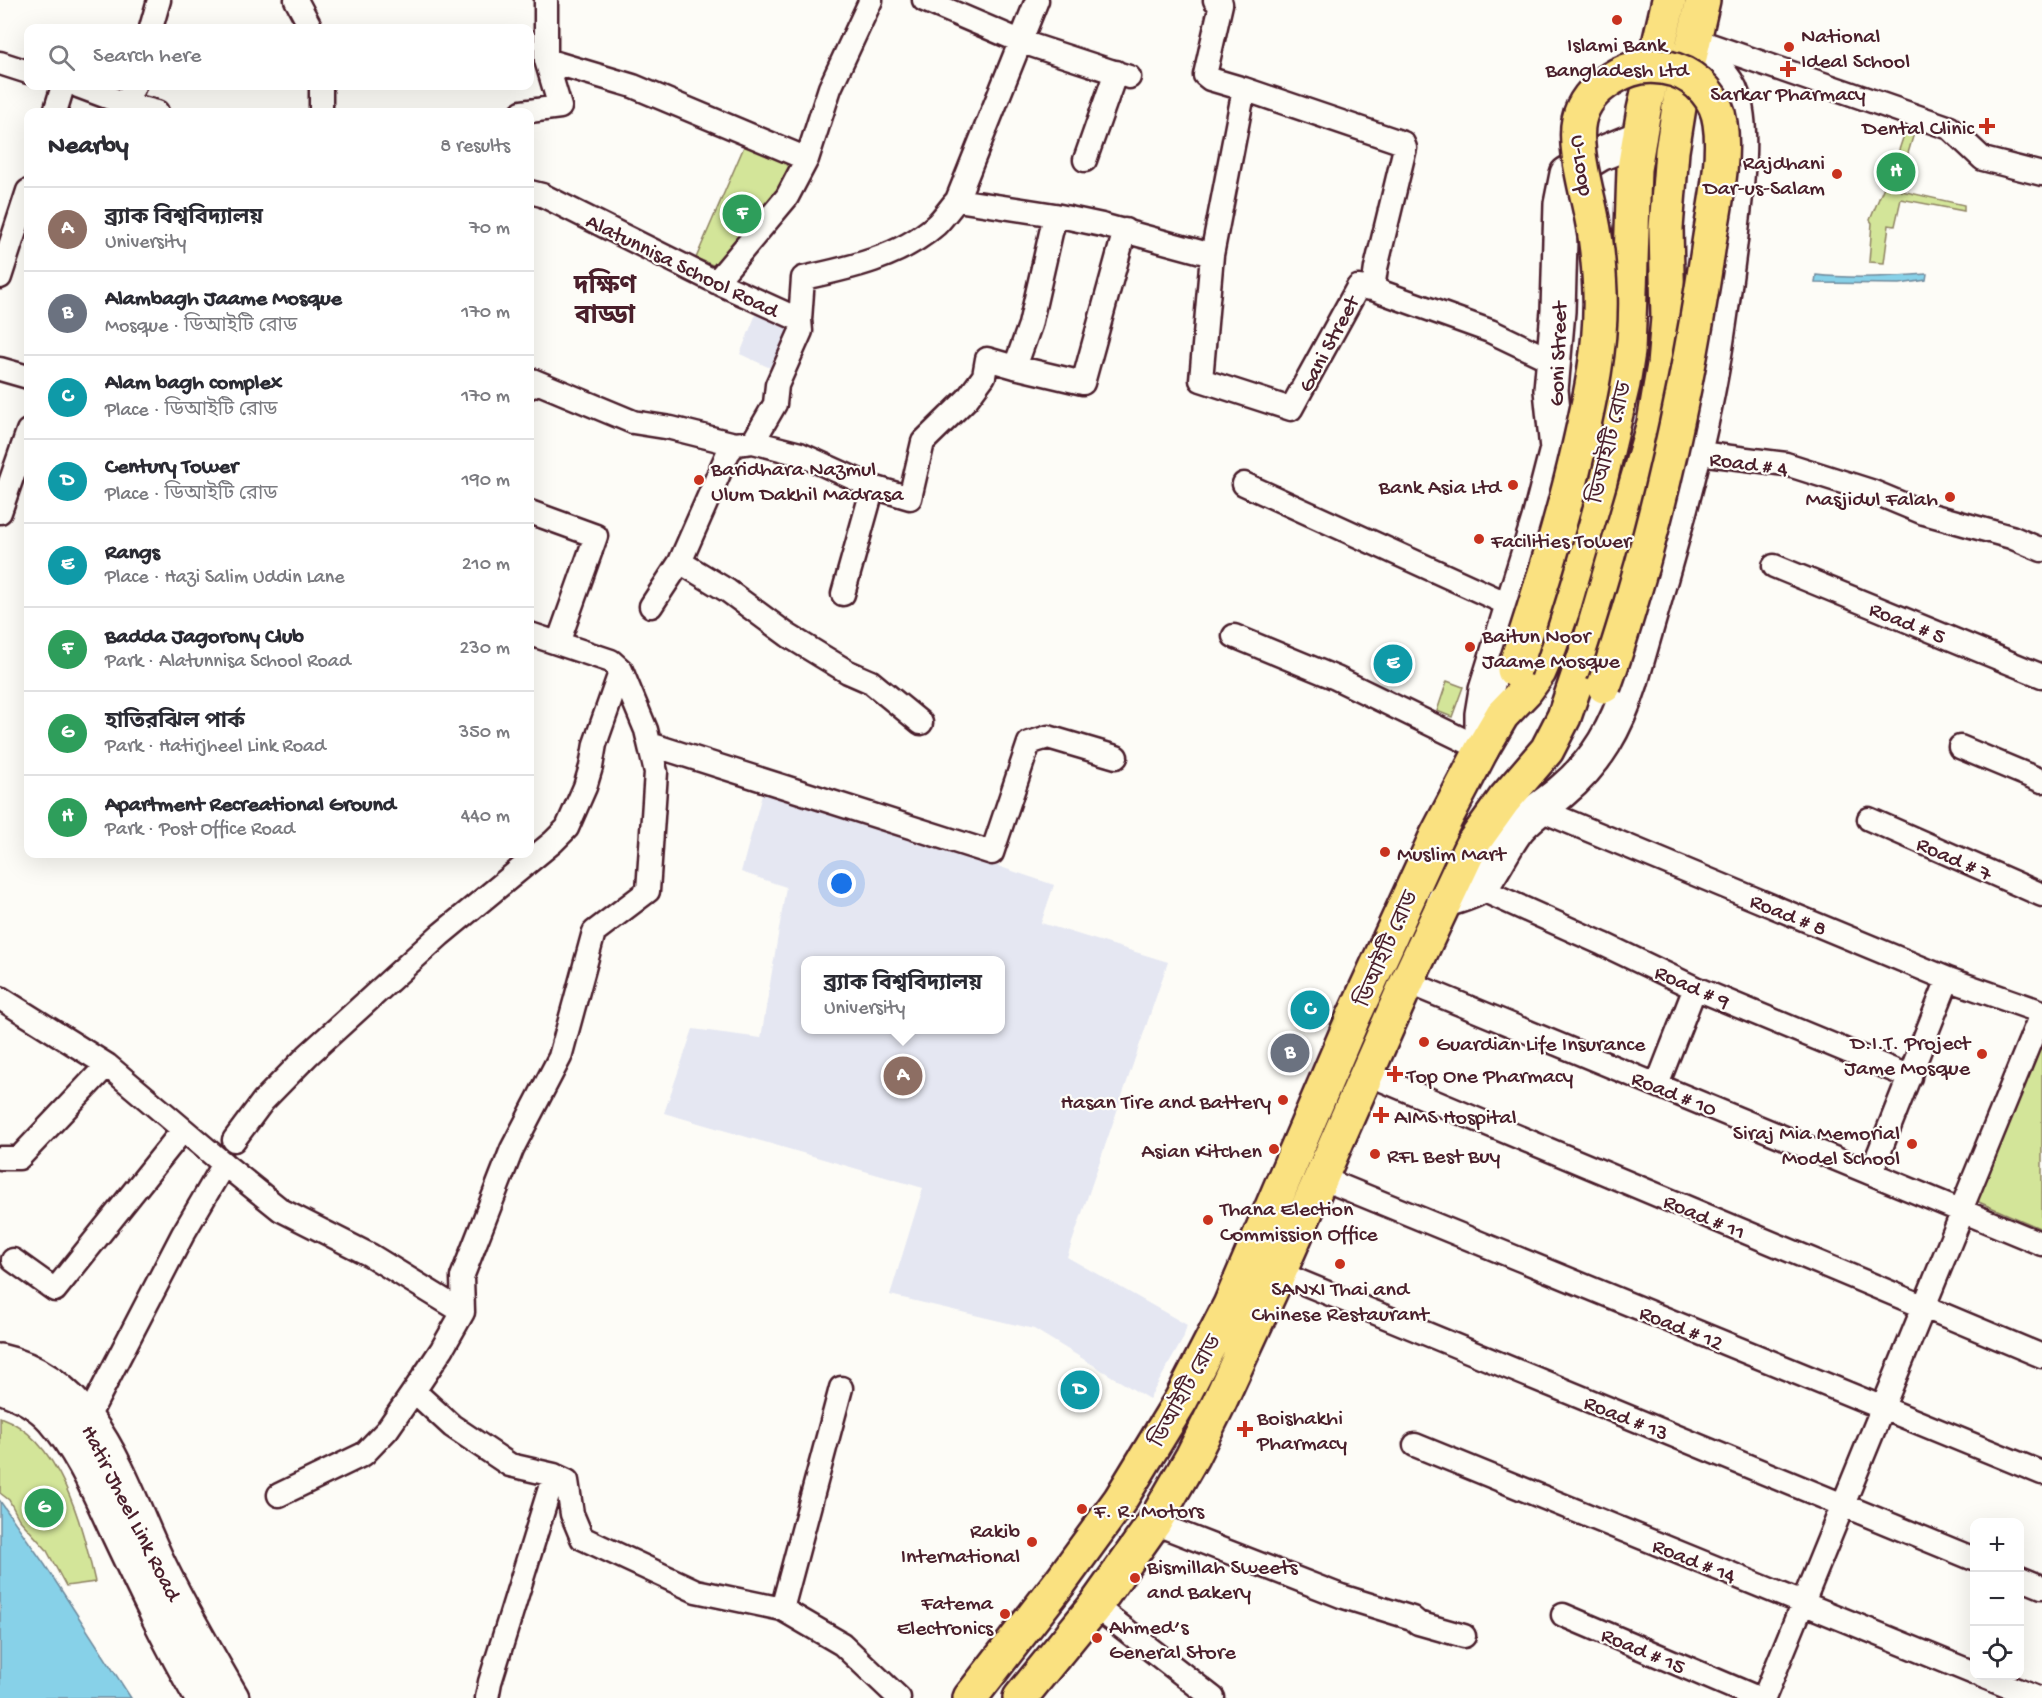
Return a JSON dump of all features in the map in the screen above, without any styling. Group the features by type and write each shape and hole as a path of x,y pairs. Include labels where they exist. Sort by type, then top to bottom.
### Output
{"main road":[{"name":"ডিআইটি রোড","path":"970,1698 1061,1581 1120,1500 1204,1358 1230,1305 1394,926 1437,835 1482,749 1502,716 1539,672 1550,646 1563,609 1617,412 1628,352 1634,169 1669,0"},
{"name":"ডিআইটি রোড","path":"1020,1698 1095,1606 1154,1523 1192,1457 1279,1273 1407,982 1471,846 1486,824 1547,750 1564,717 1577,683 1654,423 1664,365 1668,318 1666,228 1672,151 1680,101 1703,0"},
{"name":"U-Loop","path":"1502,716 1506,692 1540,594 1570,483 1595,368 1599,333 1598,260 1578,144 1578,121 1585,103 1594,91 1618,74 1644,66 1660,67 1683,73 1696,81 1708,94 1716,107 1720,123 1719,173 1693,347 1669,464 1630,608 1604,686 1587,710 1547,750"}],"street":[{"path":"153,24 159,0"},
{"path":"297,0 310,24"},
{"path":"534,110 560,107 546,60 546,0"},
{"path":"716,282 787,196 807,159 830,88 871,0"},
{"path":"924,0 1022,42 1122,74 1085,160"},
{"name":"Alatunnisa School Road","path":"534,193 716,282 800,320 803,278 882,257 902,248 936,225 957,200 1037,0"},
{"name":"Gani Street","path":"1215,0 1221,4 1205,75 1210,79 1244,88 1403,143 1405,148 1373,289"},
{"path":"1692,45 1950,128 1983,159 2042,174"},
{"path":"1444,901 1478,888 1519,826 1562,792 1586,769 1607,741 1621,712 1694,455 1710,380 1735,198 1738,158 1737,117 1733,96 1713,65 1692,45"},
{"path":"546,60 633,86 807,159"},
{"path":"0,63 24,71"},
{"name":"Gani Street","path":"1244,88 1212,255 1201,380 1292,409 1358,286 1373,289 1490,332 1553,361"},
{"path":"56,108 62,90"},
{"path":"91,90 147,108"},
{"path":"321,90 321,108"},
{"name":"Goni Street","path":"1482,749 1482,714 1486,690 1557,448 1551,390 1558,310 1561,204 1567,174 1600,154 1639,138"},
{"path":"957,200 1055,215 1125,230 1212,255"},
{"path":"0,277 24,203"},
{"path":"1015,368 1030,325 1055,215"},
{"path":"534,381 633,422 800,454 873,488 910,498 923,442 967,399 984,376 987,359 1015,368 1083,383 1125,230"},
{"path":"651,606 680,562 728,453 744,443 775,404 777,385 801,331 800,320"},
{"path":"0,369 24,376"},
{"path":"0,512 24,443"},
{"name":"Road # 4","path":"1694,455 1707,454 1786,464 1871,491 1924,513 2011,537 2042,550"},
{"path":"1244,484 1512,606"},
{"path":"843,594 873,488"},
{"path":"534,513 596,536 558,643"},
{"path":"680,562 728,591 789,636 849,672 871,682 921,723"},
{"name":"Road # 5","path":"1774,566 2042,676"},
{"path":"279,1496 364,1454 387,1430 463,1312 462,1277 512,1149 560,1057 594,932 648,891 656,772 646,730 621,670 612,662 534,635"},
{"path":"1234,636 1336,678 1482,749"},
{"path":"534,858 567,828 585,787 596,744 621,670"},
{"path":"650,744 992,853 1029,743 1048,737 1116,757"},
{"path":"1960,747 2042,781"},
{"name":"Road # 8","path":"1538,809 1948,979 2042,1012"},
{"name":"Road # 7","path":"1869,819 2042,895"},
{"path":"234,1140 263,1101 308,1055 440,935 534,858"},
{"name":"Road # 9","path":"1478,888 1695,988 1910,1077"},
{"path":"1871,1173 1948,979"},
{"name":"Road # 10","path":"1407,982 2042,1244"},
{"path":"1656,1084 1695,988"},
{"path":"0,998 107,1065 281,1210 370,1255 463,1312"},
{"path":"1764,1698 2042,1012"},
{"path":"0,1158 19,1158 107,1065"},
{"name":"Road # 11","path":"1368,1074 2042,1356"},
{"path":"13,1260 55,1290 183,1130"},
{"path":"87,1419 183,1234 224,1164"},
{"name":"Road # 12","path":"1321,1178 2042,1473"},
{"name":"Road # 13","path":"1279,1273 1970,1557"},
{"name":"Hatir Jheel Link Road","path":"0,1361 26,1370 51,1383 75,1404 87,1419 116,1468 159,1565 231,1698"},
{"path":"0,1386 36,1402 54,1419 70,1440 89,1473 165,1631 202,1698"},
{"path":"782,1610 841,1388"},
{"path":"414,1391 452,1426 510,1465 554,1475 567,1481 572,1514 582,1538 696,1591 782,1610 842,1644 900,1698"},
{"name":"Road # 14","path":"1415,1444 1970,1671"},
{"path":"487,1698 554,1475"},
{"path":"1154,1523 1341,1596 1412,1618 1418,1623 1464,1636"},
{"path":"2024,1580 2042,1587"},
{"path":"1095,1606 1213,1698"},
{"name":"Road # 15","path":"1563,1615 1758,1698"},
{"path":"1992,1680 2037,1698"}],"shaded area":[{"path":"758,309 797,325 779,372 740,354"},
{"path":"764,787 1054,885 1041,923 1168,962 1067,1257 1187,1325 1183,1339 1149,1399 1034,1329 890,1295 923,1188 664,1113 693,1029 761,1038 786,887 741,872"}],"green space":[{"path":"1910,117 1918,120 1897,190 1964,205 1964,211 1901,199 1895,226 1889,225 1884,263 1869,262 1872,223 1870,220 1898,153"},
{"path":"746,142 797,162 785,193 724,270 696,258"},
{"path":"1447,681 1463,687 1452,717 1437,711"},
{"path":"2042,1022 2042,1229 1967,1197"},
{"path":"0,1417 21,1428 39,1444 66,1486 83,1535 95,1582 66,1586 46,1549 19,1519 9,1500 0,1493"}],"water":[{"path":"1927,274 1926,280 1900,284 1815,283 1816,275 1872,277"},
{"path":"0,1501 45,1565 131,1698 0,1698"}],"place":[{"name":"Islami Bank Bangladesh Ltd","path":"1617,20"},
{"name":"National Ideal School","path":"1789,47"},
{"name":"Sarkar Pharmacy","path":"1788,69"},
{"name":"Dental Clinic","path":"1987,126"},
{"name":"Apartment Recreational Ground","path":"1896,172"},
{"name":"Rajdhani Dar-us-Salam","path":"1837,174"},
{"name":"Badda Jagorony Club","path":"742,214"},
{"name":"Baridhara Nazmul Ulum Dakhil Madrasa","path":"699,480"},
{"name":"Bank Asia Ltd","path":"1513,485"},
{"name":"Masjidul Falah","path":"1950,497"},
{"name":"Facilities Tower","path":"1479,539"},
{"name":"Baitun Noor Jaame Mosque","path":"1470,647"},
{"name":"Rangs","path":"1393,664"},
{"name":"Muslim Mart","path":"1385,852"},
{"name":"Alam bagh complex","path":"1310,1010"},
{"name":"Guardian Life Insurance","path":"1424,1042"},
{"name":"Alambagh Jaame Mosque","path":"1290,1053"},
{"name":"D.I.T. Project Jame Mosque","path":"1982,1054"},
{"name":"Top One Pharmacy","path":"1395,1074"},
{"name":"ব্র্যাক বিশ্ববিদ্যালয়","path":"903,1076"},
{"name":"Hasan Tire and Battery","path":"1283,1100"},
{"name":"AIMS Hospital","path":"1381,1115"},
{"name":"Siraj Mia Memorial Model School","path":"1912,1144"},
{"name":"Asian Kitchen","path":"1274,1149"},
{"name":"RFL Best Buy","path":"1375,1154"},
{"name":"Thana Election Commission Office","path":"1208,1220"},
{"name":"SANXI Thai and Chinese Restaurant","path":"1340,1264"},
{"name":"Century Tower","path":"1080,1390"},
{"name":"Boishakhi Pharmacy","path":"1245,1429"},
{"name":"হাতিরঝিল পার্ক","path":"44,1508"},
{"name":"F. R. Motors","path":"1082,1509"},
{"name":"Rakib International","path":"1032,1542"},
{"name":"Bismillah Sweets and Bakery","path":"1135,1578"},
{"name":"Fatema Electronics","path":"1005,1614"},
{"name":"Ahmed’s General Store","path":"1097,1638"}],"district":[{"name":"দক্ষিণ বাড্ডা","path":"605,299"}]}
